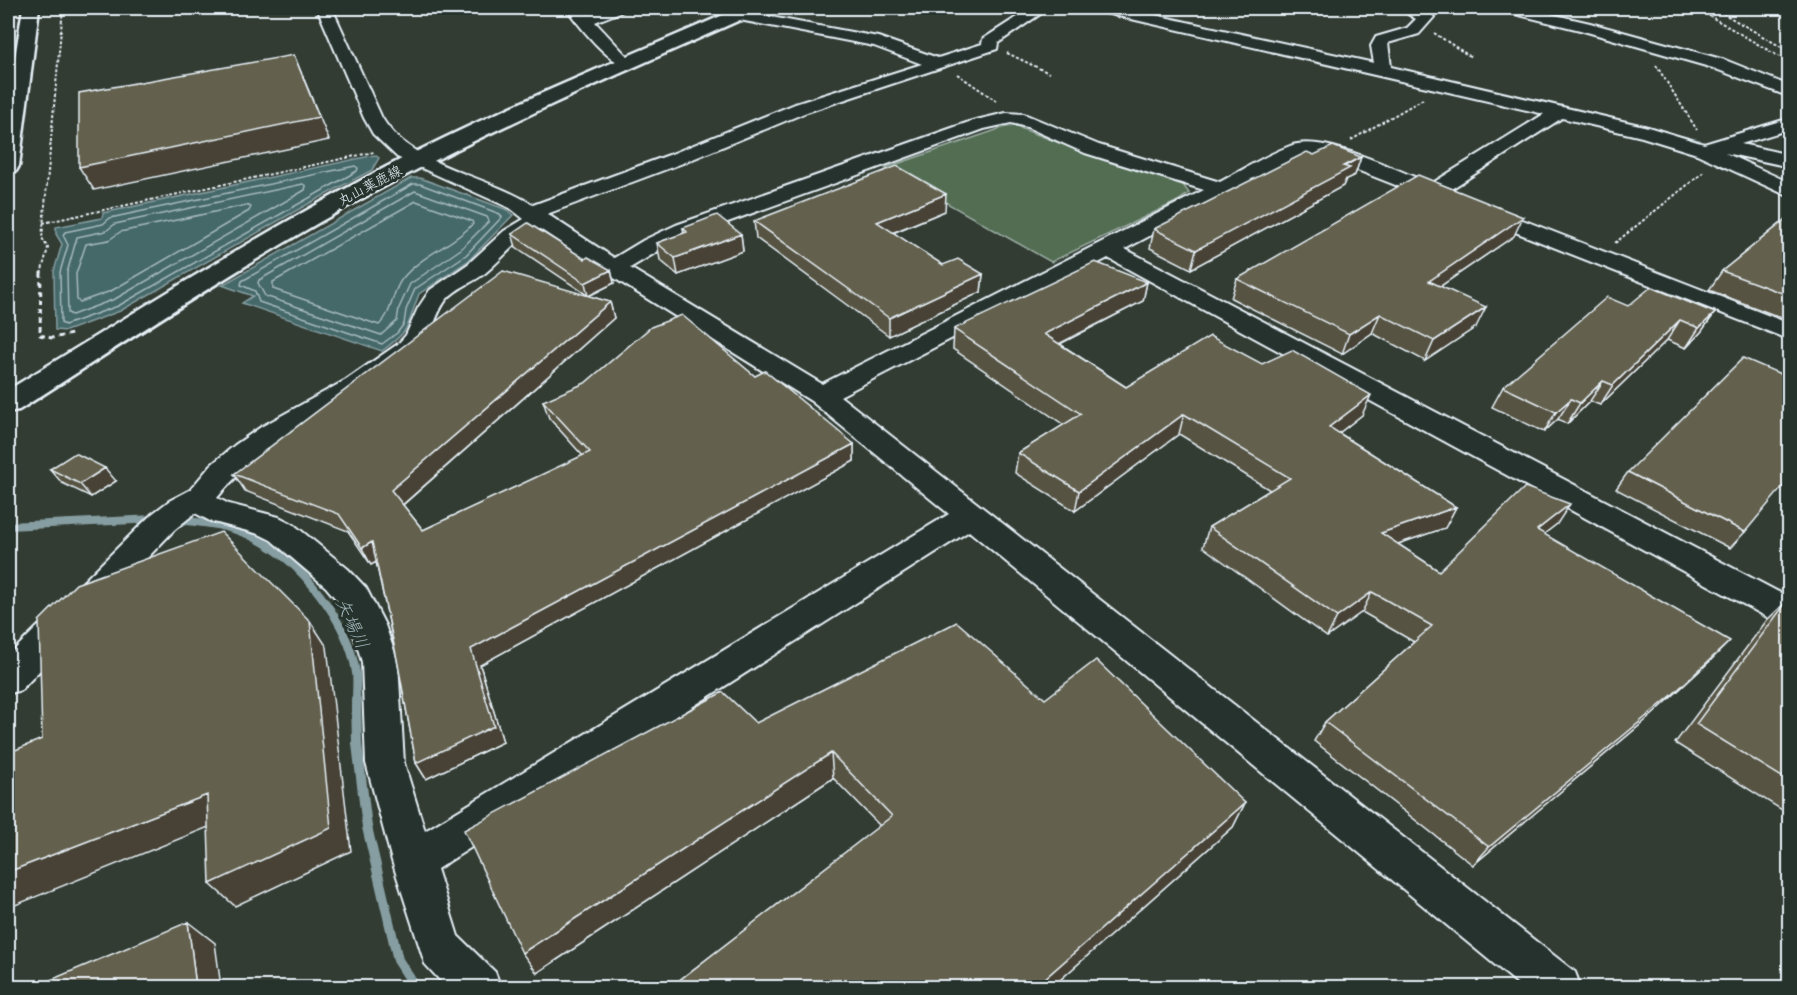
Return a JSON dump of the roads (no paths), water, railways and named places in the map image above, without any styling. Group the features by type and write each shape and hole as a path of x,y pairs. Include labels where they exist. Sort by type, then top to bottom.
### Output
{"main road":[{"path":"8,166 31,8"},
{"name":"丸山葉鹿線","path":"8,403 80,345 418,161 526,107 737,11"},
{"path":"8,378 28,375 80,345"}],"street":[{"path":"324,8 380,130 404,153 504,197 614,268 821,395 1559,987"},
{"path":"574,8 619,58 628,62"},
{"path":"585,20 618,8"},
{"path":"8,679 46,637 163,522 201,497 229,465 292,420 364,380 405,351 422,333 438,295 476,269 514,231 535,217 801,108 991,46 988,42 1041,8"},
{"path":"1114,8 1449,85 1718,152 1790,160"},
{"path":"1380,69 1383,66 1379,46 1382,40 1413,31 1426,17 1416,14 1428,8"},
{"path":"1508,8 1584,26 1719,64 1790,92"},
{"path":"737,11 878,42 938,64"},
{"path":"1433,192 1559,112"},
{"path":"614,268 652,245 684,230 979,125 1014,118 1090,148 1203,182 1219,189"},
{"path":"1718,152 1790,123"},
{"path":"821,395 1108,249 1219,189 1297,150 1311,148 1330,152 1790,333"},
{"path":"1718,152 1790,191"},
{"path":"1108,249 1790,614"},
{"path":"201,497 206,506 221,513 268,525 282,532 315,558 354,597 368,624 380,662 385,763 440,949 478,987"},
{"path":"413,861 969,516"}],"water":[{"path":"375,155 379,158 372,170 120,311 66,331 55,330 54,271 62,244 56,234 56,227 102,218 103,213"},
{"path":"411,178 420,178 505,209 513,215 469,260 419,294 404,332 382,351 242,303 253,296 222,285"}],"waterway":[{"path":"1678,137 1699,142"},
{"name":"矢場川","path":"8,526 155,519"},
{"name":"矢場川","path":"175,520 236,530 255,538 289,561 320,595 344,633 356,673 356,699"},
{"name":"矢場川","path":"356,699 357,744 367,827 398,960 416,988"}]}
